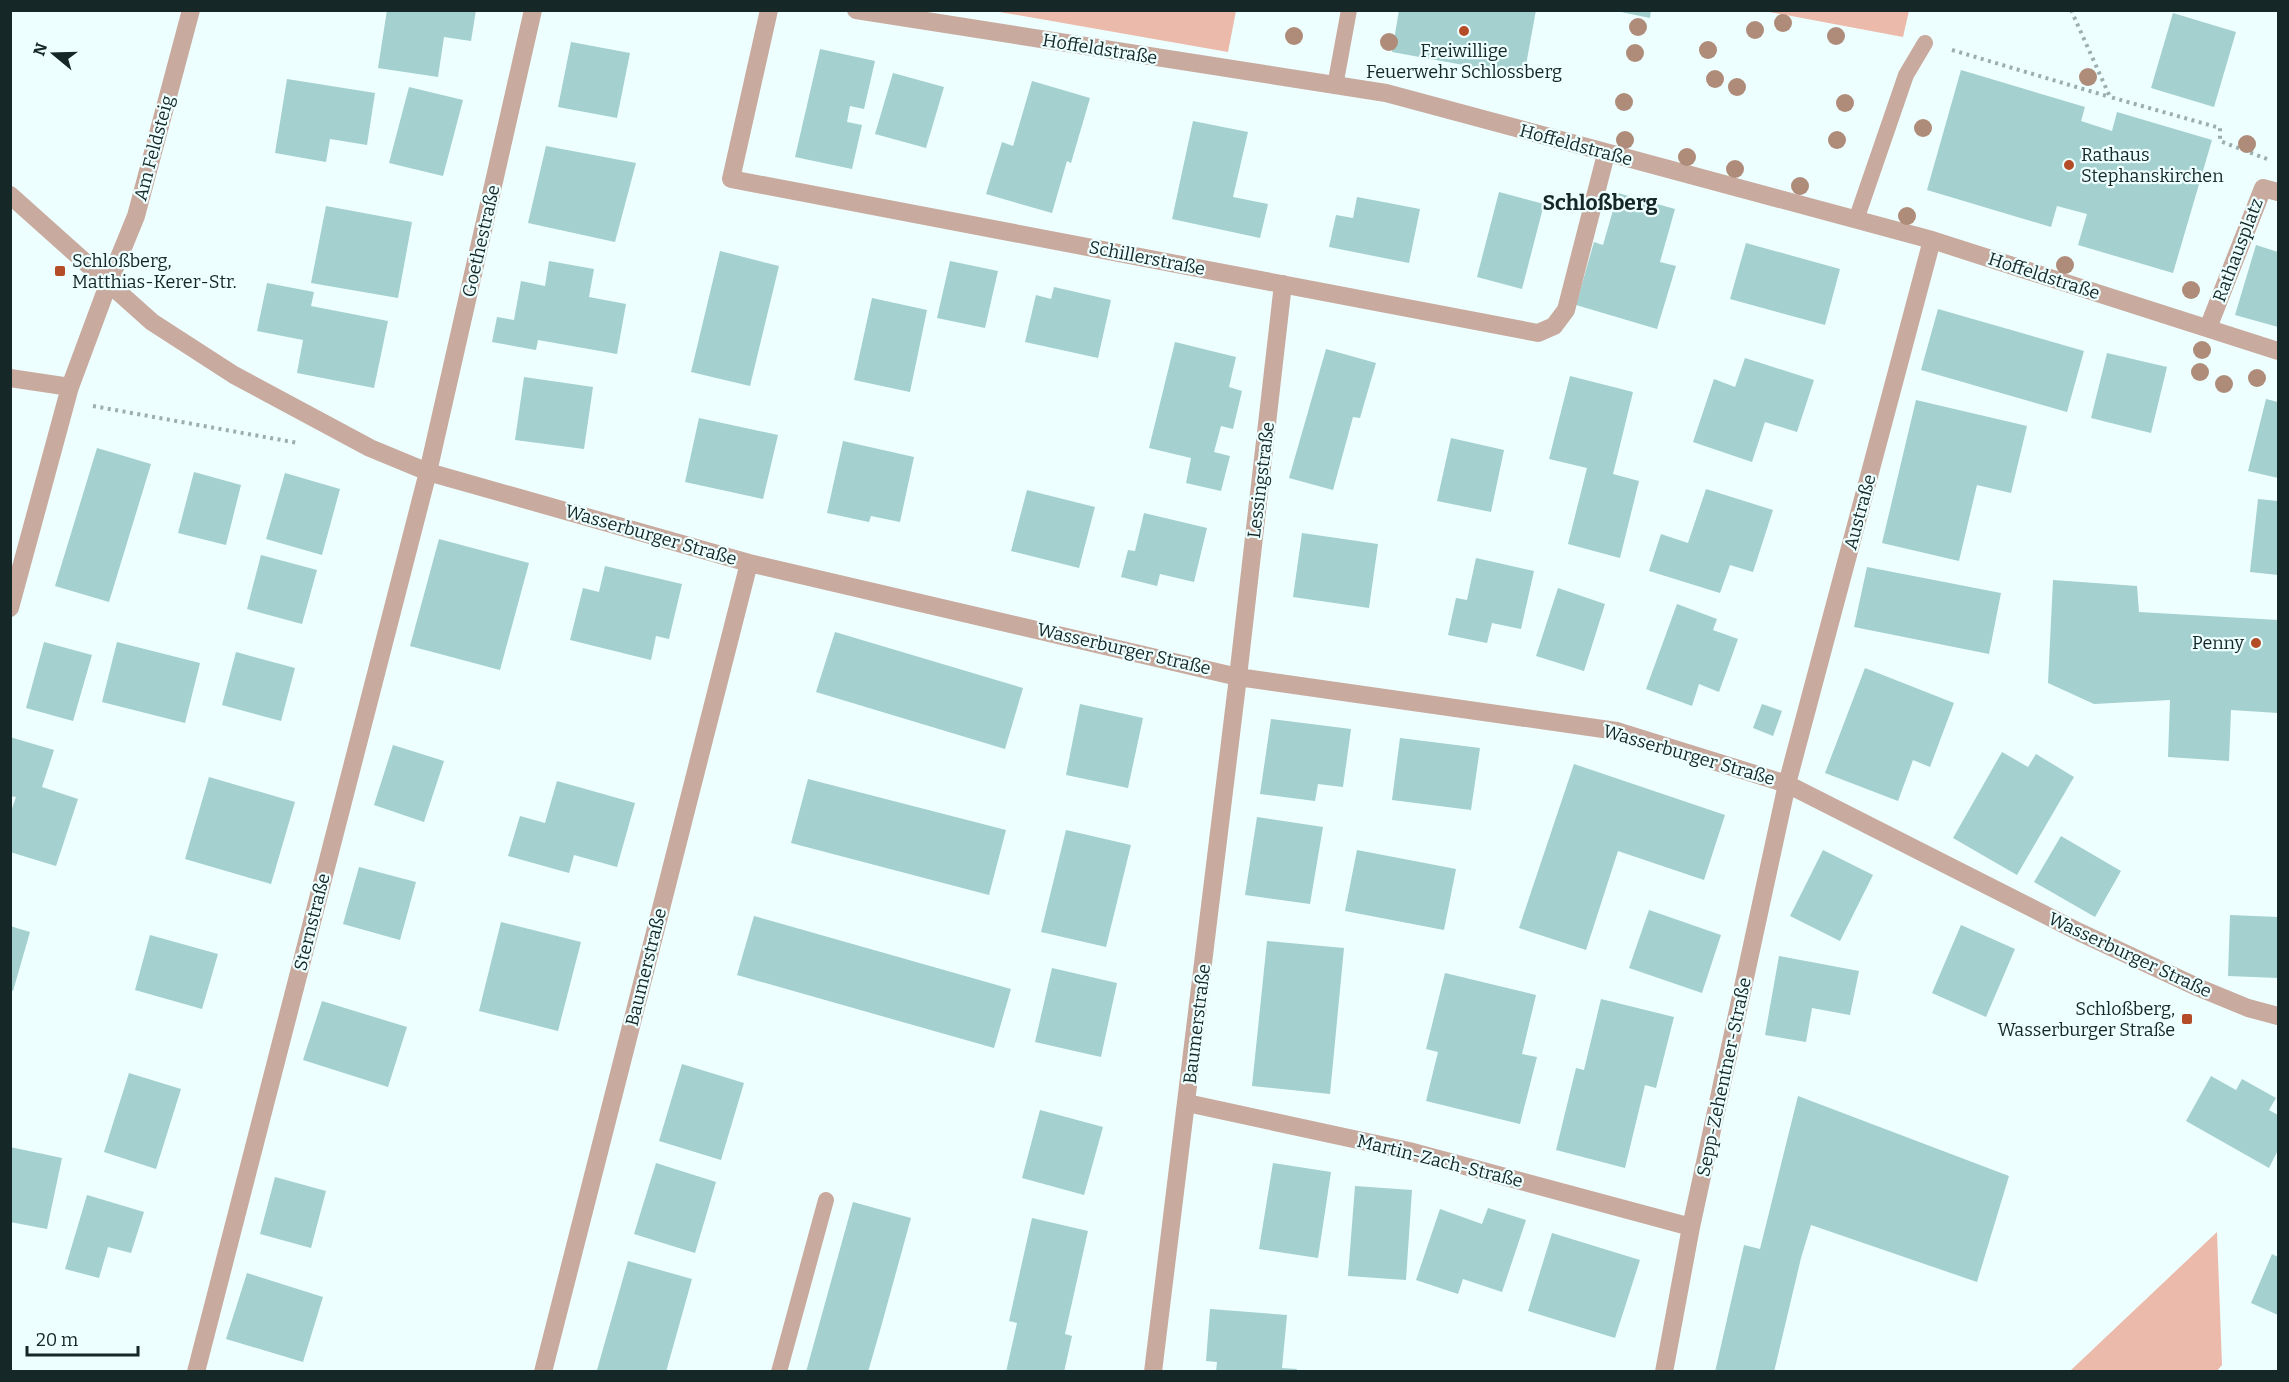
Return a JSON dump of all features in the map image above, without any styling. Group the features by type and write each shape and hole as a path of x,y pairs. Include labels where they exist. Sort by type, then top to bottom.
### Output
{"street":[{"name":"Am Feldsteig","path":"10,608 70,387 136,216 191,10"},
{"name":"Goethestraße","path":"428,472 533,10"},
{"name":"Schillerstraße","path":"769,10 731,179 1538,333 1554,326 1566,310 1606,154"},
{"name":"Hoffeldstraße","path":"856,10 1386,93 1932,240 2278,351"},
{"name":"Rathausplatz","path":"2208,328 2271,190"},
{"name":"Wasserburger Straße","path":"10,195 152,322 234,375 370,448 428,472 749,563 1239,677 1617,731 1787,784 2079,932 2197,987 2247,1008 2278,1016"},
{"name":"Austraße","path":"1787,784 1932,240"},
{"name":"Lessingstraße","path":"1239,677 1284,284"},
{"path":"10,378 70,387"},
{"name":"Sternstraße","path":"196,1371 428,472"},
{"name":"Baumerstraße","path":"543,1371 749,563"},
{"name":"Baumerstraße","path":"1153,1371 1239,677"},
{"name":"Sepp-Zehentner-Straße","path":"1664,1371 1691,1227 1787,784"},
{"name":"Martin-Zach-Straße","path":"1187,1103 1408,1151 1691,1227"}],"lane":[{"path":"1335,86 1349,10"},
{"path":"1856,220 1906,75 1925,43"},
{"path":"779,1371 826,1200"}],"path":[{"path":"2071,10 2110,97"},
{"path":"1925,43 2220,128 2220,141 2272,160 2271,190"},
{"path":"70,387 94,407 302,443"}],"shaded area":[{"path":"1236,10 1228,52 994,11"},
{"path":"1764,11 1909,11 1903,37"},
{"path":"2217,1232 2222,1365 2217,1371 2070,1371"}],"building":[{"path":"387,10 476,10 471,41 444,37 438,77 378,68"},
{"name":"Freiwillige Feuerwehr Schlossberg","path":"1399,10 1536,10 1524,76 1392,52"},
{"path":"1622,10 1651,10 1650,18 1621,12"},
{"path":"2173,13 2236,32 2214,107 2151,88"},
{"path":"571,42 630,53 617,118 558,107"},
{"path":"820,49 875,61 864,109 850,106 847,122 862,125 852,169 795,157"},
{"name":"Rathaus Stephanskirchen","path":"1961,70 2085,107 2081,121 2112,131 2117,112 2212,140 2173,273 2078,245 2087,214 2057,206 2051,227 1927,190"},
{"path":"893,73 944,87 926,148 875,134"},
{"path":"287,79 375,93 367,145 330,139 326,162 275,153"},
{"path":"1032,81 1090,98 1071,163 1067,161 1052,213 986,194 1002,142 1013,146"},
{"path":"409,87 463,100 443,176 389,163"},
{"path":"1193,121 1248,132 1233,197 1268,204 1260,238 1172,219"},
{"path":"546,146 636,163 615,242 528,223"},
{"path":"1499,192 1544,204 1522,289 1477,277"},
{"path":"1618,193 1675,209 1660,262 1676,266 1657,329 1576,305 1594,242 1603,245"},
{"path":"1357,197 1420,209 1409,263 1329,247 1336,215 1353,218"},
{"path":"326,206 412,222 398,298 311,283"},
{"path":"1746,243 1840,269 1825,325 1730,299"},
{"path":"2256,245 2278,252 2278,327 2235,315"},
{"path":"720,251 779,266 750,386 691,372"},
{"path":"549,261 594,269 589,297 626,304 617,354 538,340 536,350 492,342 497,317 514,320 521,281 545,286"},
{"path":"950,261 998,271 985,328 937,318"},
{"path":"267,283 314,292 311,306 388,321 374,388 297,373 303,340 257,331"},
{"path":"1054,287 1111,300 1098,358 1025,342 1036,295 1051,299"},
{"path":"872,298 927,310 910,392 854,380"},
{"path":"1938,309 2084,351 2067,412 1921,370"},
{"path":"1175,342 1236,357 1229,387 1242,391 1233,429 1221,426 1214,452 1230,456 1221,491 1186,483 1191,458 1149,448"},
{"path":"1326,349 1376,363 1360,418 1353,417 1333,490 1289,478"},
{"path":"2107,353 2167,367 2151,433 2091,418"},
{"path":"1745,358 1814,380 1797,432 1765,422 1752,462 1693,442 1714,379 1735,387"},
{"path":"1570,376 1633,392 1613,474 1639,481 1620,558 1568,544 1587,468 1549,459"},
{"path":"524,377 593,387 584,449 515,440"},
{"path":"2266,399 2278,402 2278,478 2248,471"},
{"path":"1916,400 2027,426 2011,493 1977,485 1959,561 1882,543"},
{"path":"699,418 778,435 763,499 685,482"},
{"path":"1451,438 1504,450 1491,512 1437,501"},
{"path":"843,441 914,457 900,522 871,516 869,522 827,513"},
{"path":"97,448 151,464 109,602 55,586"},
{"path":"194,472 241,485 226,545 178,533"},
{"path":"285,473 340,489 322,555 266,539"},
{"path":"1706,489 1773,510 1753,572 1730,565 1720,593 1649,571 1661,534 1688,543"},
{"path":"1027,490 1095,507 1079,568 1011,551"},
{"path":"2258,499 2278,501 2278,575 2250,572"},
{"path":"1144,513 1207,528 1194,582 1160,574 1157,586 1121,577 1128,550 1135,551"},
{"path":"1302,533 1378,544 1369,608 1293,597"},
{"path":"439,539 529,563 500,670 410,646"},
{"path":"261,555 317,570 302,624 247,609"},
{"path":"1476,558 1534,571 1521,629 1492,623 1487,643 1448,635 1456,598 1467,600"},
{"path":"605,566 682,584 669,639 656,636 651,660 570,640 583,588 599,592"},
{"path":"1867,567 2001,593 1989,654 1854,627"},
{"path":"2053,580 2137,586 2139,612 2278,620 2278,713 2231,710 2229,761 2168,757 2170,700 2094,704 2048,683"},
{"path":"1558,588 1605,604 1584,671 1536,656"},
{"path":"1677,604 1717,619 1713,630 1738,639 1719,692 1699,684 1692,706 1646,689"},
{"path":"835,632 1023,688 1005,749 816,692"},
{"path":"44,642 92,655 73,721 26,708"},
{"path":"117,642 200,663 185,723 102,702"},
{"path":"236,652 295,668 281,721 222,705"},
{"path":"1865,668 1954,703 1930,767 1913,760 1898,801 1825,773"},
{"path":"1080,704 1143,718 1128,788 1066,775"},
{"path":"1762,704 1782,711 1773,736 1753,728"},
{"path":"1271,719 1351,729 1343,787 1318,784 1315,801 1260,794"},
{"path":"10,737 54,750 42,787 78,799 56,866 10,852 10,814 16,797 10,796"},
{"path":"1400,738 1480,748 1471,810 1392,800"},
{"path":"393,745 444,761 424,822 374,805"},
{"path":"2002,752 2028,767 2036,754 2074,777 2017,875 1953,838"},
{"path":"1574,764 1725,815 1704,880 1618,851 1586,950 1519,928"},
{"path":"209,777 295,802 271,884 185,859"},
{"path":"808,779 1006,830 989,895 791,843"},
{"path":"557,781 635,803 617,867 574,855 569,873 508,856 520,816 545,823"},
{"path":"1257,817 1323,827 1310,904 1245,895"},
{"path":"1066,830 1131,845 1106,947 1041,932"},
{"path":"2061,836 2121,871 2095,917 2034,882"},
{"path":"1357,850 1456,869 1444,930 1345,911"},
{"path":"1823,850 1873,875 1840,941 1790,916"},
{"path":"359,867 416,882 400,940 343,924"},
{"path":"1649,910 1721,935 1702,993 1629,968"},
{"path":"2230,915 2278,917 2278,978 2228,976"},
{"path":"754,916 1011,989 994,1048 737,975"},
{"path":"501,922 581,942 558,1031 479,1011"},
{"path":"1961,925 2015,949 1986,1017 1932,993"},
{"path":"10,926 30,932 13,991 10,990"},
{"path":"150,935 218,954 202,1009 135,990"},
{"path":"1267,941 1344,948 1330,1094 1252,1086"},
{"path":"1779,956 1859,971 1850,1015 1812,1008 1806,1042 1765,1035"},
{"path":"1052,968 1117,983 1101,1057 1035,1042"},
{"path":"1445,973 1536,995 1522,1054 1537,1057 1520,1124 1426,1101 1438,1052 1426,1049"},
{"path":"1601,999 1674,1017 1656,1088 1645,1085 1625,1168 1556,1150 1576,1068 1584,1070"},
{"path":"322,1001 407,1027 388,1087 303,1060"},
{"path":"682,1064 744,1083 721,1160 659,1141"},
{"path":"129,1073 181,1089 156,1169 104,1152"},
{"path":"2211,1076 2236,1090 2242,1079 2276,1098 2269,1110 2278,1115 2278,1150 2269,1168 2186,1121"},
{"path":"1798,1096 2009,1176 1977,1282 1811,1225 1774,1372 1715,1372 1744,1245 1760,1249"},
{"path":"1040,1110 1103,1127 1084,1195 1022,1178"},
{"path":"10,1147 62,1158 47,1229 10,1222"},
{"path":"656,1163 716,1182 695,1253 634,1234"},
{"path":"1273,1163 1331,1172 1318,1258 1259,1249"},
{"path":"275,1177 326,1191 311,1248 260,1234"},
{"path":"1355,1186 1412,1190 1406,1280 1348,1276"},
{"path":"87,1195 144,1212 131,1253 108,1247 99,1278 65,1269"},
{"path":"853,1202 911,1218 881,1327 868,1372 806,1372"},
{"path":"1488,1208 1526,1220 1502,1292 1463,1279 1458,1294 1416,1280 1440,1209 1482,1224"},
{"path":"1032,1218 1088,1231 1065,1334 1072,1336 1064,1372 1006,1372 1017,1323 1009,1321"},
{"path":"1552,1233 1640,1260 1615,1338 1528,1311"},
{"path":"2272,1254 2278,1257 2278,1315 2251,1303"},
{"path":"628,1261 692,1279 666,1372 597,1370"},
{"path":"247,1273 323,1297 303,1362 226,1339"},
{"path":"1210,1309 1287,1315 1282,1368 1297,1369 1296,1372 1216,1372 1217,1362 1206,1361"}],"place":[{"name":"Freiwillige Feuerwehr Schlossberg","path":"1464,31"},
{"name":"Rathaus Stephanskirchen","path":"2069,165"},
{"name":"Schloßberg, Matthias-Kerer-Str.","path":"60,271"},
{"name":"Penny","path":"2256,643"},
{"name":"Schloßberg, Wasserburger Straße","path":"2187,1019"}],"district":[{"name":"Schloßberg","path":"1600,203"}]}
